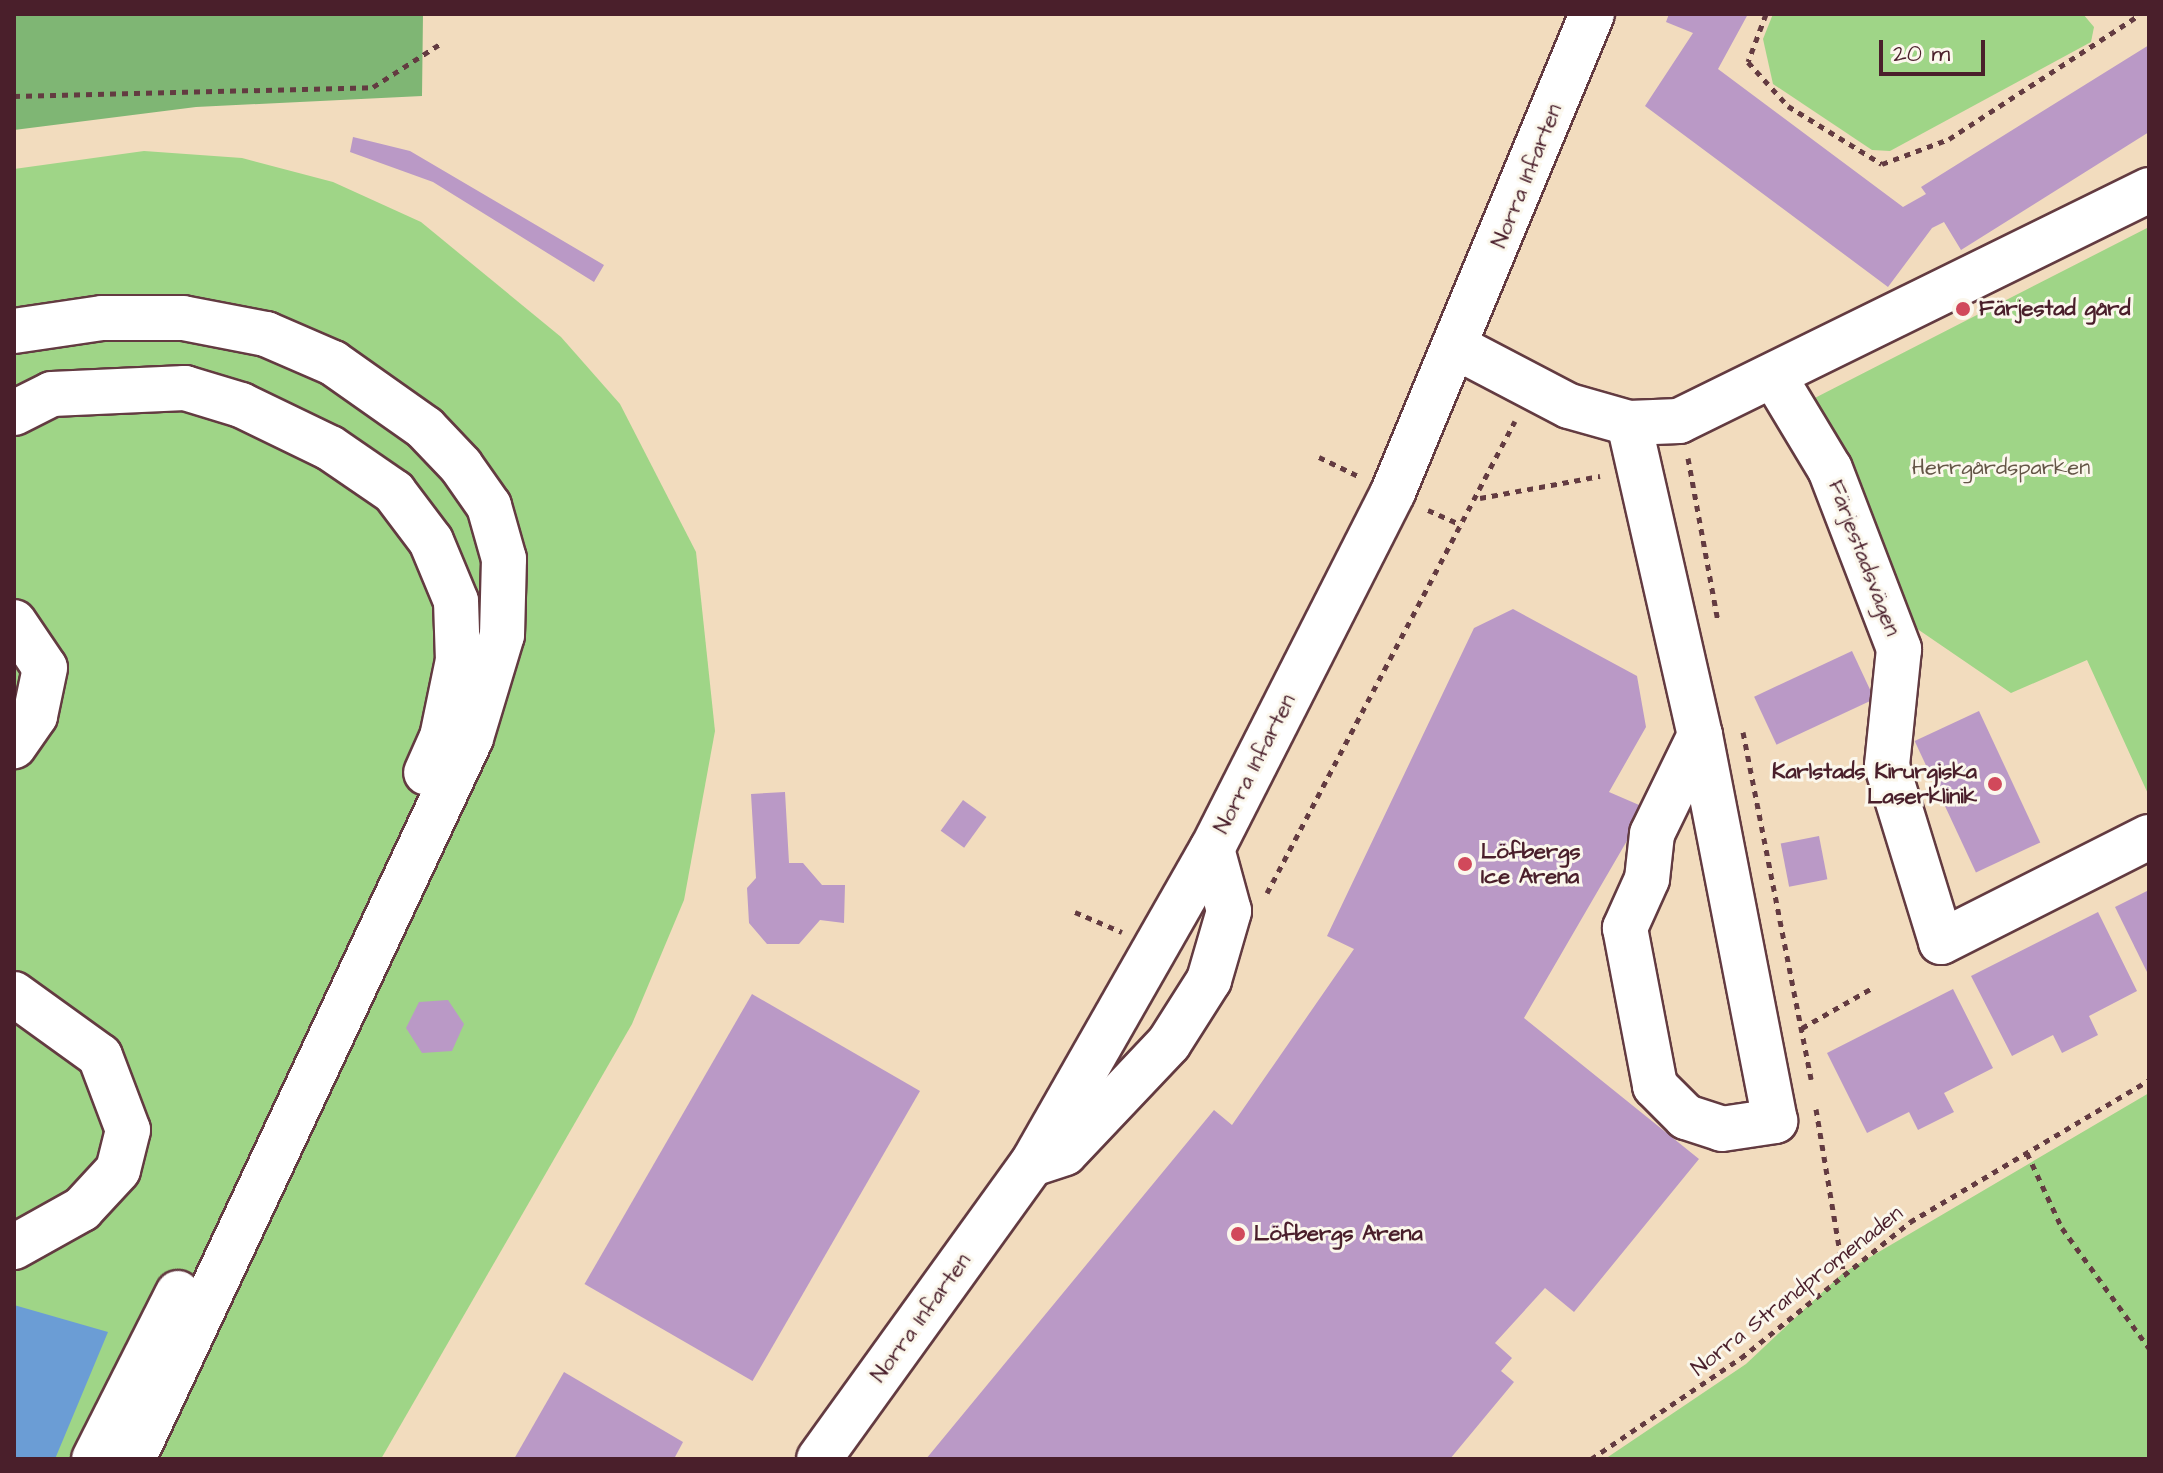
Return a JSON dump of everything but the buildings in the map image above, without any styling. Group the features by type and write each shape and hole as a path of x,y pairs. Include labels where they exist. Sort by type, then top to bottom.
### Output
{"street":[{"name":"Norra Infarten","path":"819,1459 1032,1164 1212,849 1458,348 1592,14"},
{"path":"1458,348 1569,406 1629,423 1679,421 1775,378 2149,190"},
{"path":"14,331 102,318 183,318 266,334 333,363 425,428 461,466 489,506 504,559 502,635 471,738 133,1459"},
{"name":"Färjestadsvägen","path":"1775,378 1830,469 1899,649 1887,766 1941,942 2149,837"},
{"path":"14,413 52,394 185,388 241,405 330,448 394,492 431,541 456,601 458,660 442,737 326,994 94,1459"},
{"path":"1629,423 1642,468 1700,735 1775,1121 1722,1129 1686,1117 1655,1086 1625,928 1647,879 1652,834 1700,735"},
{"path":"14,622 45,668 35,716 14,746"},
{"path":"1032,1164 1065,1153 1169,1043 1209,980 1229,911 1212,849"},
{"path":"14,994 100,1056 128,1130 118,1170 82,1209 14,1247"}],"path":[{"path":"1766,14 1748,62 1788,106 1882,164 1949,139 2138,16"},
{"path":"14,96 373,87 443,42"},
{"path":"1319,457 1359,477"},
{"path":"1479,499 1688,461"},
{"path":"1427,509 1461,525"},
{"path":"1802,1028 1872,988"},
{"name":"Norra Strandpromenaden","path":"1591,1459 1741,1358 1889,1237 2149,1080"},
{"path":"2027,1153 2062,1228 2149,1348"}],"green space":[{"path":"14,14 423,14 422,96 196,107 14,130"},
{"path":"1773,14 2083,14 2094,27 2091,42 1890,151 1872,150 1773,84 1763,39"},
{"path":"144,151 242,158 333,182 421,222 561,337 620,404 696,552 715,731 684,900 632,1024 381,1459 14,1459 14,169"},
{"name":"Herrgårdsparken","path":"2149,227 2149,796 2087,660 2011,693 1913,626 1807,402"},
{"path":"2149,1093 2149,1459 1605,1459 1746,1364 1843,1273"}],"water":[{"path":"14,1305 108,1332 55,1459 14,1459"}],"place":[{"name":"Färjestad gård","path":"1963,309"},
{"name":"Karlstads Kirurgiska Laserklinik","path":"1995,784"},
{"name":"Löfbergs Ice Arena","path":"1465,864"},
{"name":"Löfbergs Arena","path":"1238,1234"}]}
